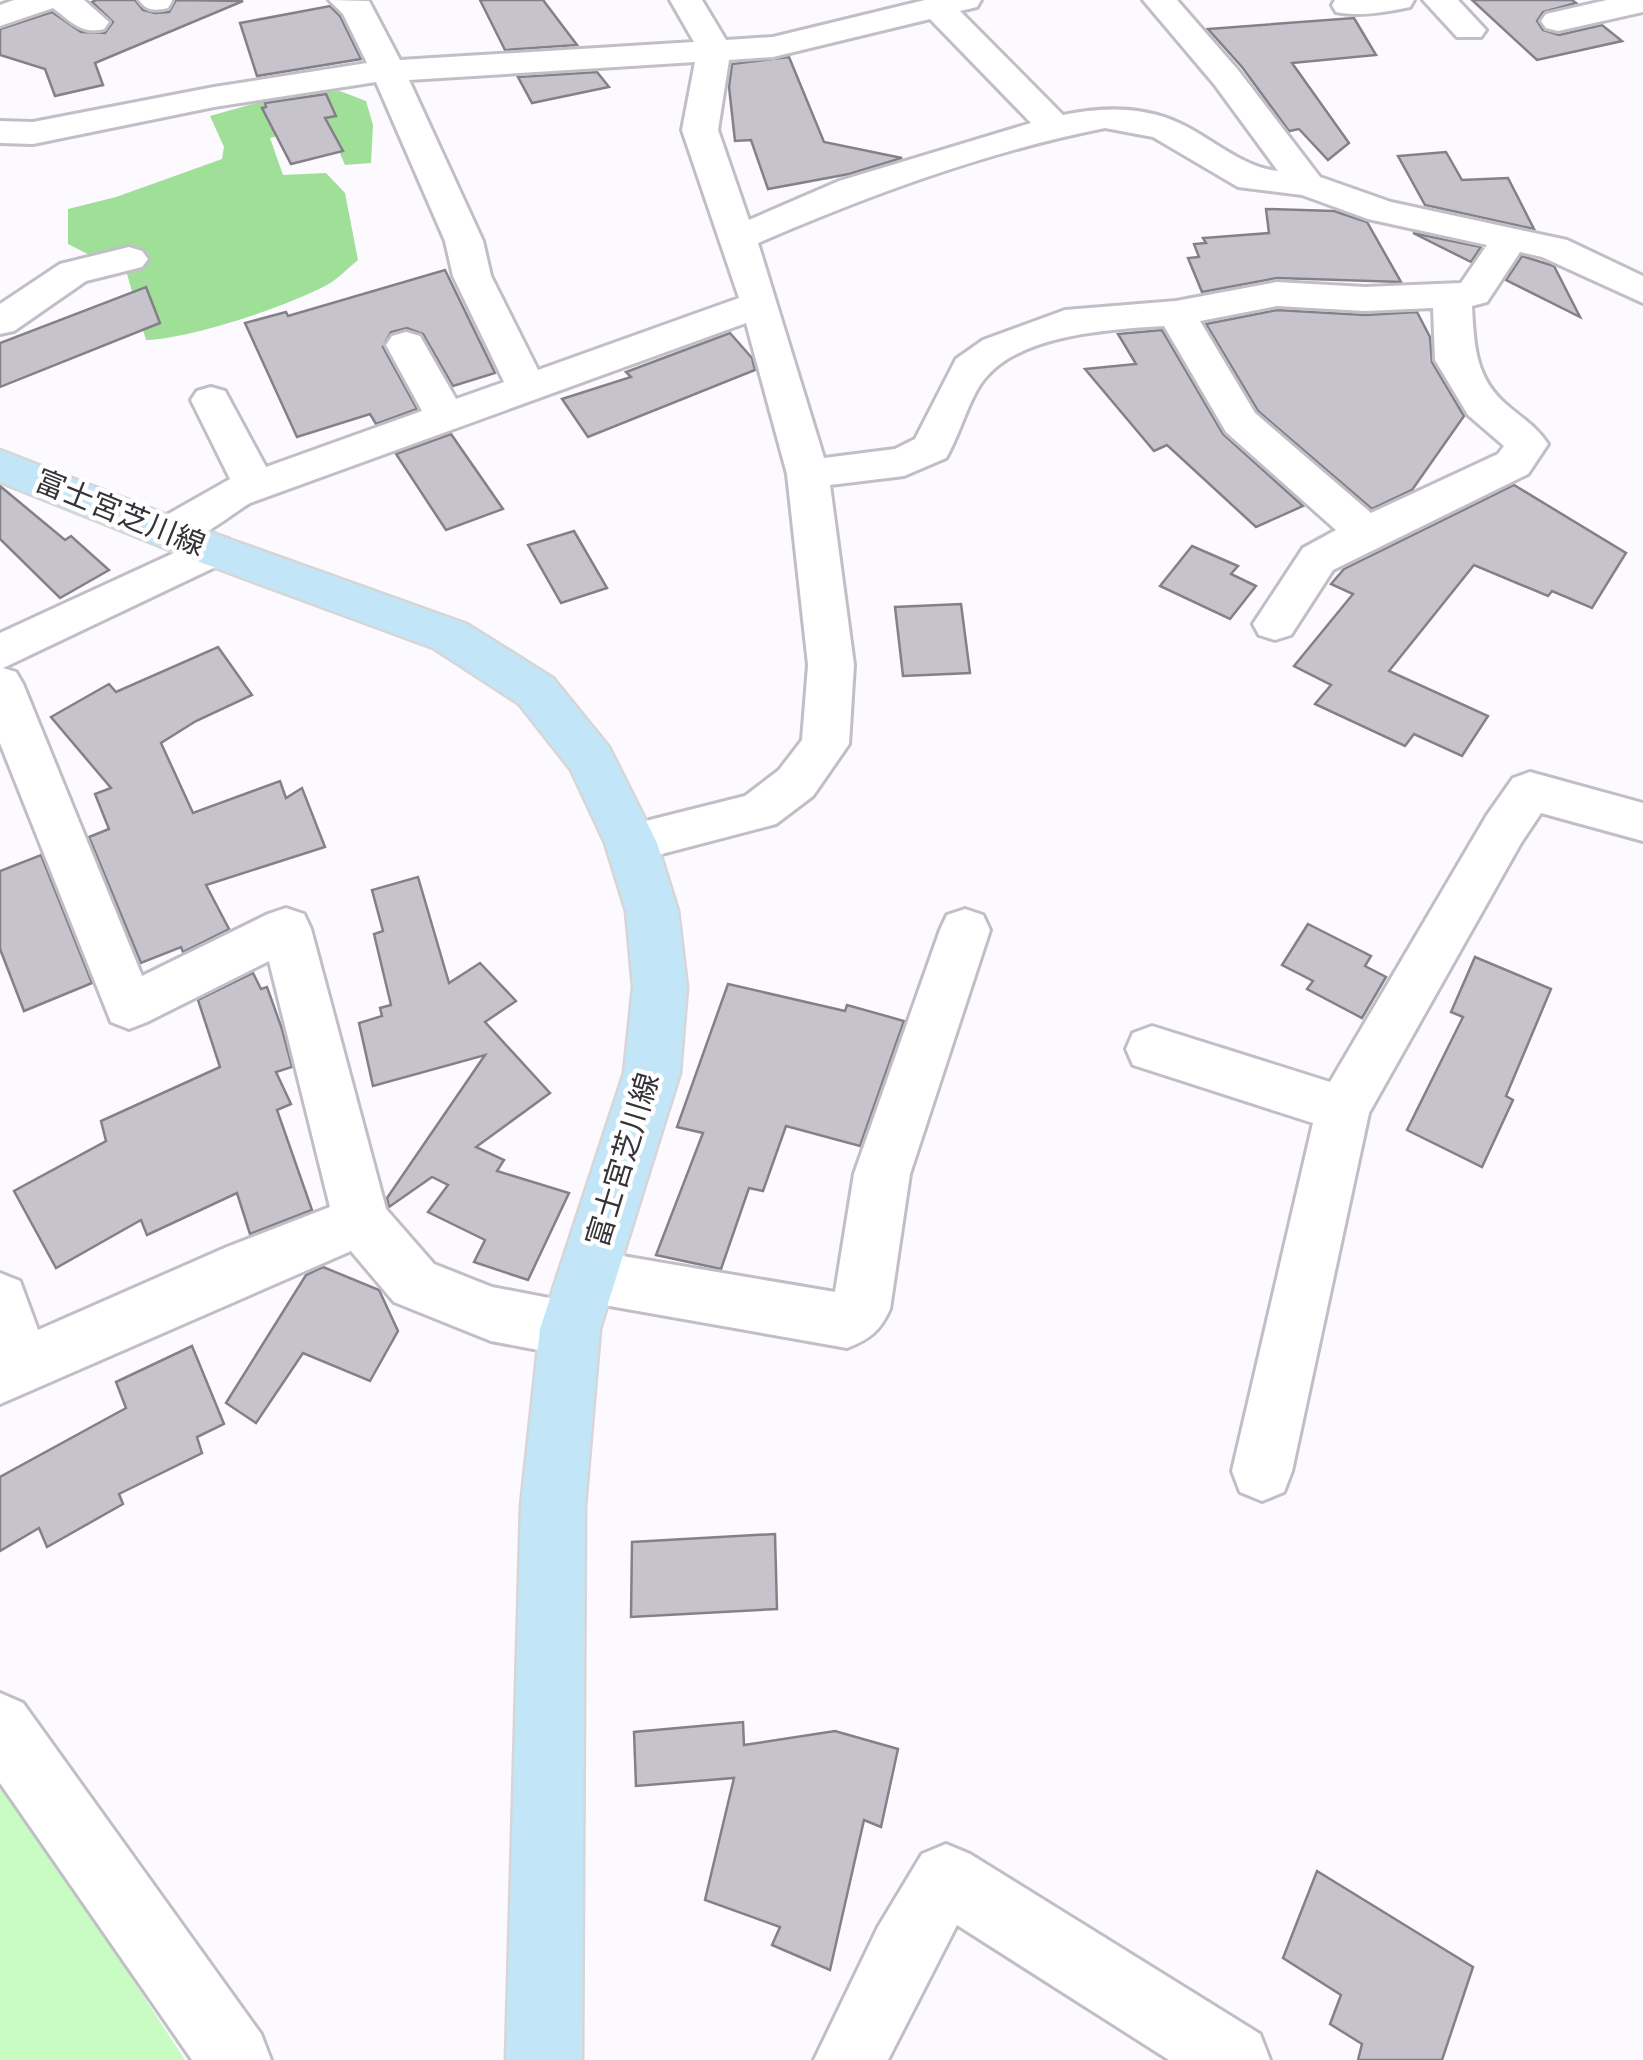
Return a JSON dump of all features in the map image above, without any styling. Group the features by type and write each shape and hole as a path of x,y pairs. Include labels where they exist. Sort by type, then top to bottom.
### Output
{"main road":[{"name":"富士宮芝川線","path":"0,465 450,636 536,692 591,760 631,842 652,911 660,987 652,1072 570,1329 552,1506 544,2060"}],"street":[{"path":"0,16 46,0"},
{"path":"63,0 92,22"},
{"path":"345,0 357,8 388,70 464,241 472,276 527,388"},
{"path":"631,842 759,810 796,783 825,744 831,665 808,474 760,304 700,130 714,48 686,0"},
{"path":"1159,0 1226,76 1306,185"},
{"path":"1348,5 1398,0"},
{"path":"1439,0 1469,30"},
{"path":"1577,26 1638,4 1634,0"},
{"path":"0,132 34,133 214,96 307,67 388,70 773,47 951,4 1055,128"},
{"path":"736,239 852,189 1055,128 1105,117 1164,129 1251,179 1306,185 1381,211 1554,248 1643,291"},
{"path":"808,474 904,462 931,448 970,368 997,349 1079,319 1176,313 1277,294 1366,299 1473,294 1509,240"},
{"path":"0,322 73,272 129,259"},
{"path":"1275,624 1318,559 1366,532 1513,464 1528,444 1482,406 1456,360 1452,297"},
{"path":"0,652 192,541 236,493 760,304"},
{"path":"1176,313 1240,422 1366,532"},
{"path":"406,345 446,418"},
{"path":"211,400 255,486"},
{"path":"0,684 129,1008 286,929 361,1221 414,1283 491,1314 570,1329"},
{"path":"1262,1472 1343,1110 1504,829 1530,791 1643,822"},
{"path":"588,1276 847,1322 861,1309 882,1174 966,930"},
{"path":"1152,1049 1343,1110"},
{"path":"0,1300 10,1371 247,1266 361,1221"},
{"path":"0,1726 235,2060"},
{"path":"850,2060 946,1878 1234,2060"}],"green space":[{"path":"340,91 366,101 373,125 371,163 345,165 327,123 270,138 283,175 326,173 345,193 358,260 331,283 288,303 213,328 146,340 127,274 68,244 68,209 116,197 222,159 224,147 210,116 285,95"},
{"path":"0,1776 185,2060 0,2060"}],"building":[{"path":"135,0 143,10 155,13 169,12 176,0 243,1 95,63 103,85 55,96 45,69 0,55 0,29 52,12 81,32 105,33 113,22 92,2"},
{"path":"480,0 543,0 577,45 505,50"},
{"path":"1472,0 1572,0 1576,3 1543,12 1537,21 1543,30 1559,35 1602,25 1622,41 1537,60"},
{"path":"330,6 340,16 361,59 257,76 240,23"},
{"path":"1354,18 1376,55 1292,63 1349,143 1328,160 1299,129 1289,131 1208,29"},
{"path":"789,57 824,142 902,158 849,174 768,189 751,140 735,141 729,87 732,64"},
{"path":"597,72 609,87 532,103 518,77"},
{"path":"326,94 336,116 325,118 343,151 291,164 262,108 265,103"},
{"path":"1446,152 1462,180 1508,178 1534,229 1425,205 1398,156"},
{"path":"1266,209 1334,211 1367,222 1401,282 1277,278 1202,292 1188,258 1199,257 1194,244 1206,243 1203,238 1269,233"},
{"path":"1413,233 1481,247 1471,262"},
{"path":"1522,256 1554,266 1580,317 1506,280"},
{"path":"445,270 495,373 453,386 423,334 407,328 391,332 383,347 417,409 376,424 370,414 297,437 245,323 286,312 288,316"},
{"path":"146,287 160,323 0,387 0,343"},
{"path":"1277,310 1365,315 1417,312 1430,337 1432,362 1464,416 1412,490 1372,509 1258,411 1206,324"},
{"path":"1162,330 1223,434 1303,506 1256,527 1167,445 1154,451 1085,369 1136,364 1118,334"},
{"path":"730,333 752,358 755,370 588,437 562,399 631,377 626,372"},
{"path":"451,434 503,509 446,530 396,454"},
{"path":"1514,485 1626,553 1592,608 1552,591 1548,596 1474,565 1389,671 1488,716 1462,756 1414,734 1405,746 1315,704 1331,685 1294,666 1353,594 1331,584 1344,569"},
{"path":"0,486 65,540 71,536 109,570 60,598 0,539"},
{"path":"574,531 607,588 561,603 528,545"},
{"path":"1192,546 1238,566 1231,574 1256,586 1230,619 1160,586"},
{"path":"961,604 970,673 903,676 895,607"},
{"path":"218,647 252,695 196,721 161,743 193,813 280,781 286,798 302,788 325,847 206,885 229,929 183,952 181,947 141,963 89,837 109,829 95,794 111,788 51,717 109,684 116,692"},
{"path":"41,855 92,983 24,1011 0,949 0,871"},
{"path":"418,877 449,983 480,963 516,1001 485,1022 550,1093 476,1147 504,1160 497,1171 569,1193 528,1280 474,1262 485,1240 428,1212 448,1185 432,1177 389,1207 387,1198 485,1055 373,1086 359,1023 382,1016 380,1008 391,1005 374,934 383,931 372,890"},
{"path":"1308,924 1371,956 1365,966 1386,977 1362,1018 1307,989 1313,981 1282,965"},
{"path":"1475,957 1551,989 1506,1096 1513,1100 1482,1167 1407,1130 1463,1017 1451,1012"},
{"path":"253,973 261,989 267,987 292,1067 276,1072 291,1104 277,1110 312,1210 250,1234 237,1193 147,1235 141,1220 56,1268 14,1191 106,1141 101,1121 220,1067 198,1000"},
{"path":"728,984 845,1011 847,1005 904,1021 860,1146 786,1126 763,1191 749,1188 721,1269 656,1255 703,1133 677,1127"},
{"path":"323,1267 379,1290 398,1331 370,1381 303,1353 256,1423 226,1403 306,1275"},
{"path":"192,1346 224,1424 197,1437 202,1453 119,1494 123,1504 47,1547 39,1528 0,1551 0,1477 126,1408 116,1382"},
{"path":"775,1534 777,1609 631,1617 632,1542"},
{"path":"743,1722 744,1745 835,1731 898,1749 881,1827 864,1820 830,1970 772,1945 780,1927 705,1900 734,1778 636,1786 634,1732"},
{"path":"1317,1871 1473,1967 1442,2060 1358,2060 1362,2044 1330,2024 1341,1995 1283,1958"}]}
